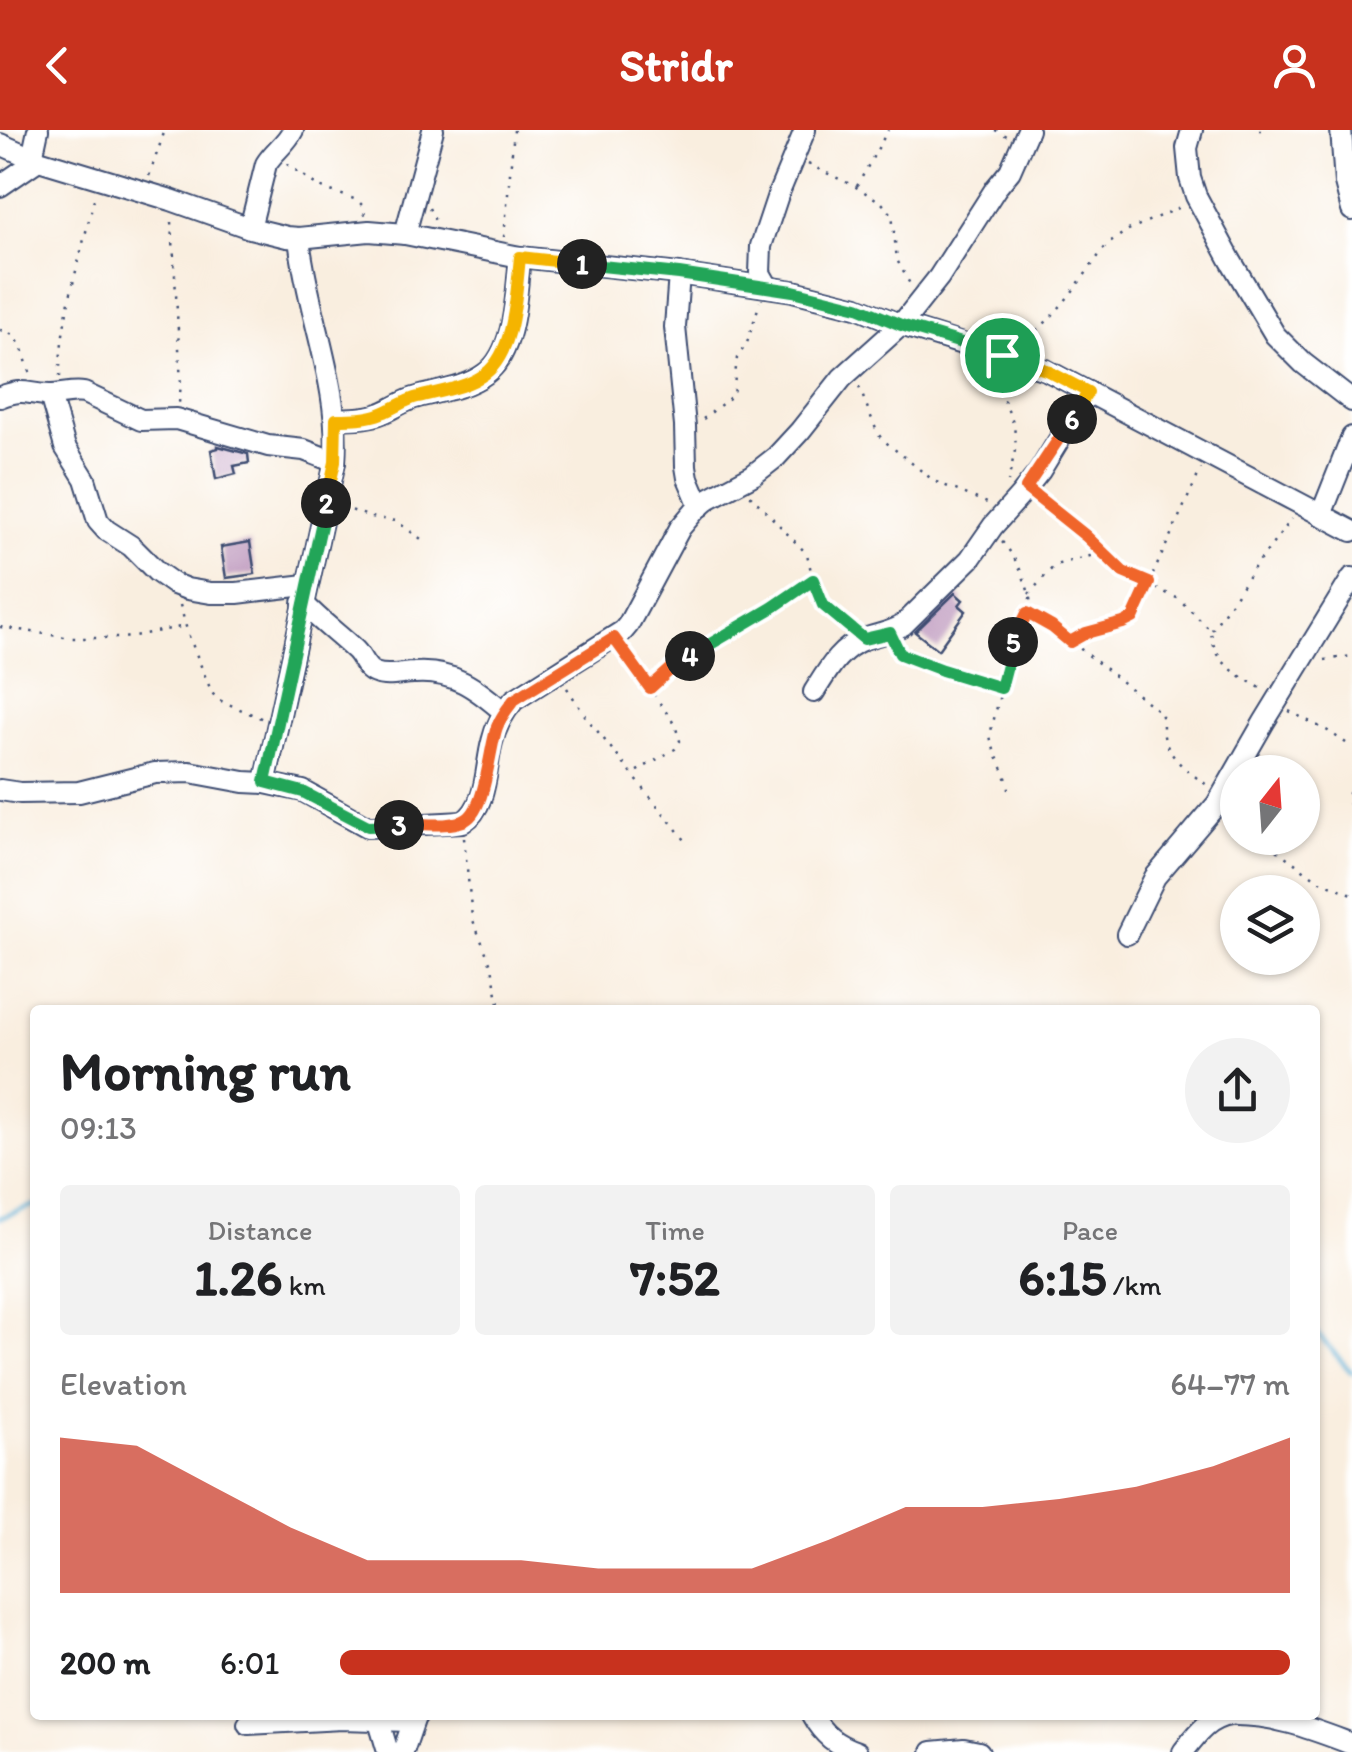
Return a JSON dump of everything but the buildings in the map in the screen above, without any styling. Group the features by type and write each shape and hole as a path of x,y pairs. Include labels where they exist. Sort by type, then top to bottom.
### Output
{"street":[{"path":"0,186 35,159 38,130"},
{"path":"250,228 264,170 293,130"},
{"path":"404,234 433,130"},
{"path":"766,287 760,273 761,246 805,130"},
{"path":"0,790 79,792 170,772 190,772 265,782 303,792 378,828 463,822 478,808 492,744 504,712 514,700 614,638 628,625 680,528 700,506 754,475 776,457 855,366 901,325 939,277 1010,170 1028,130"},
{"path":"1192,130 1187,161 1196,196 1231,261 1276,335 1352,401"},
{"path":"1342,130 1352,210"},
{"path":"0,144 35,159 250,228 299,238 369,231 404,234 512,256 766,287 858,307 901,325 1046,370 1352,531"},
{"path":"265,782 335,462 336,419 303,273 299,238"},
{"path":"336,419 377,415 403,401 484,375 500,359 505,346 513,311 512,256"},
{"path":"679,274 674,327 688,478 700,506"},
{"path":"0,397 17,391 84,394 141,420 176,419 268,446 304,450 335,462"},
{"path":"814,692 837,657 864,639 890,633 970,559 1005,514 1016,487 1040,471 1088,392"},
{"path":"51,394 52,410 66,448 84,480 98,522 131,546 157,572 187,589 305,594"},
{"path":"1312,511 1352,437"},
{"path":"1246,755 1352,578"},
{"path":"305,594 321,622 356,650 374,673 448,675 465,681 504,712"},
{"path":"1127,934 1154,876 1220,798"},
{"path":"248,1724 308,1720"},
{"path":"379,1720 388,1752"},
{"path":"402,1752 414,1720"},
{"path":"815,1720 832,1741 856,1752"},
{"path":"1183,1752 1213,1720"},
{"path":"1277,1720 1352,1744"},
{"path":"932,1752 979,1752"}],"path":[{"path":"142,192 165,130"},
{"path":"512,256 514,130"},
{"path":"856,187 888,130"},
{"path":"274,154 308,181 357,200 363,206 369,231"},
{"path":"794,157 856,187 892,214 897,260 908,283 922,298"},
{"path":"51,394 60,377 71,297 98,178"},
{"path":"416,188 447,242"},
{"path":"1002,355 1036,332 1116,236 1196,196"},
{"path":"172,200 181,384 176,419"},
{"path":"685,432 732,395 737,358 747,343 766,287"},
{"path":"0,330 16,336 51,394"},
{"path":"965,345 982,372 998,386 1014,425 1016,487 1123,572 1179,600 1211,631"},
{"path":"855,366 862,396 883,440 934,482 984,501 1005,514"},
{"path":"1070,642 1133,618 1208,454"},
{"path":"739,483 808,554 823,605 864,639"},
{"path":"326,504 396,521 424,541"},
{"path":"1312,511 1254,568 1211,631 1212,642 1218,658 1246,680 1352,748"},
{"path":"989,531 1017,560 1031,606 1014,638 990,735 1010,789"},
{"path":"1029,594 1055,565 1103,553"},
{"path":"650,688 672,668 813,580"},
{"path":"174,584 212,693 219,700 276,724"},
{"path":"1027,613 1052,627 1161,712 1164,738 1179,763 1220,794"},
{"path":"0,627 71,638 124,638 186,626"},
{"path":"890,633 900,654 1001,688"},
{"path":"614,638 675,725 680,740 675,748 632,774"},
{"path":"1299,664 1352,656"},
{"path":"558,674 586,717 689,844"},
{"path":"1352,782 1348,794 1352,814"},
{"path":"463,822 472,918 492,967 499,1005"},
{"path":"1283,855 1318,880 1352,894"}],"waterway":[{"path":"0,1218 30,1207"},
{"path":"1320,1337 1352,1373"}],"route":[{"path":"520,257 793,291 858,307 901,325 1002,355 1046,370 1088,392 1026,488 1123,572 1149,583 1133,618 1070,642 1027,613 1014,638 1001,688 900,654 890,633 864,639 828,612 813,580 672,668 650,688 614,638 531,688 514,700 498,723 478,808 463,822 368,826 318,798 265,782 335,462 336,419 377,415 403,401 484,375 500,359 505,346 520,257"}]}
